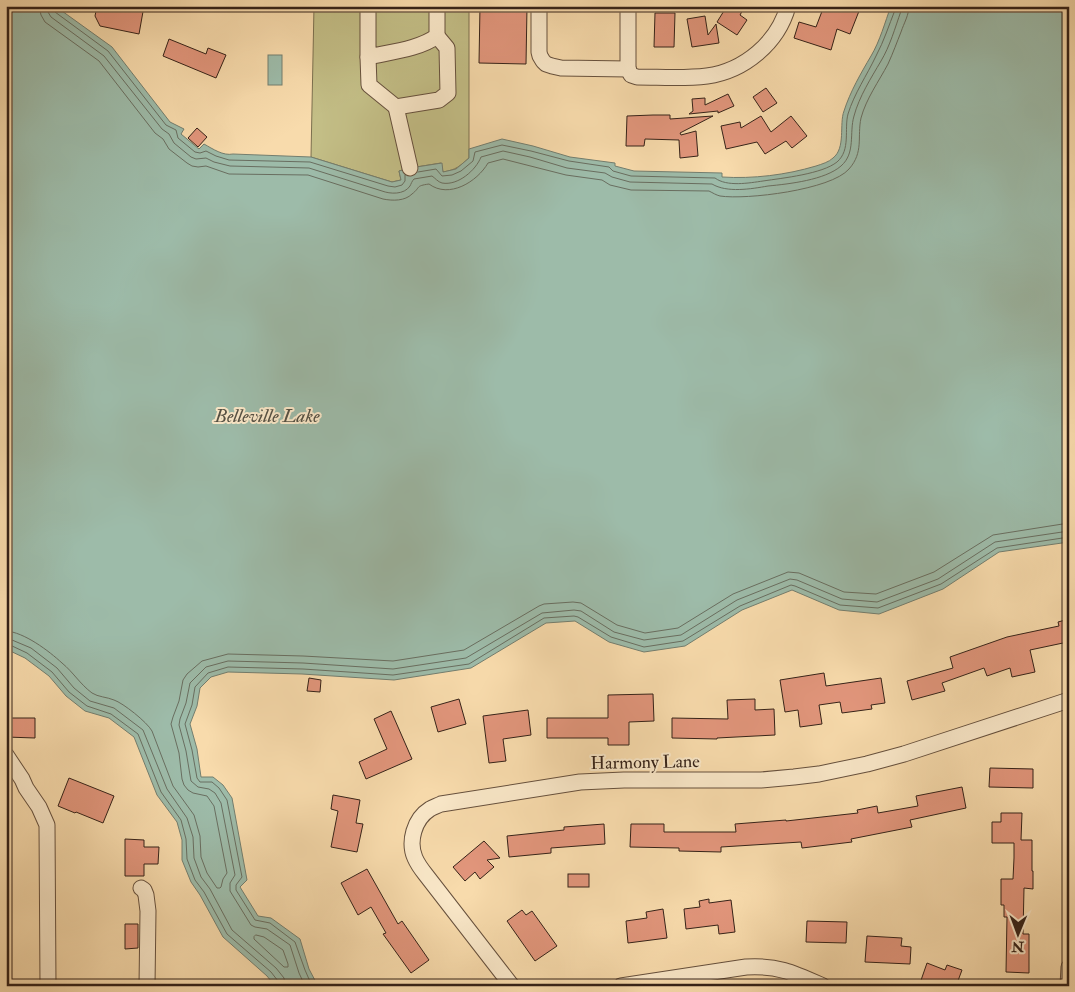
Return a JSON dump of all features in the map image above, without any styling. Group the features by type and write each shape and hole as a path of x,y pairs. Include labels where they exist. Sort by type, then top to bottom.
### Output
{"street":[{"path":"368,6 369,85 396,107 410,168"},
{"path":"396,107 439,100 448,92 447,48 438,36 437,6"},
{"path":"539,6 539,52 546,64 561,68 628,69"},
{"path":"628,6 628,69 631,74 637,77 702,76 731,70 751,58 768,42 778,30 788,6"},
{"path":"368,56 413,46 430,41 438,36"},
{"name":"Harmony Lane","path":"512,986 432,883 415,858 412,844 414,831 419,820 429,809 441,804 580,782 624,780 760,780 819,774 904,754 1069,700"},
{"path":"6,755 39,807 47,825 48,986"},
{"path":"141,888 146,895 148,911 147,986"},
{"path":"621,986 746,966 760,966 775,967 793,972 823,986"},
{"path":"1068,986 1069,967"}],"shaded area":[{"path":"314,6 469,6 469,158 458,167 443,172 441,163 399,171 401,180 392,182 311,157"}],"water":[{"name":"Belleville Lake","path":"6,6 55,6 112,47 170,122 184,129 181,134 199,149 204,144 226,154 311,157 392,182 401,180 399,171 410,168 442,163 443,172 456,169 469,158 469,149 502,139 570,157 615,163 615,166 634,171 722,173 722,177 746,177 769,176 805,169 827,162 837,154 841,142 846,104 877,44 891,6 1069,6 1069,542 999,552 943,589 879,614 839,610 792,590 742,610 685,646 644,652 609,642 575,621 546,623 471,668 394,680 302,674 228,672 211,677 200,688 197,706 190,724 197,749 201,777 213,777 223,785 232,798 247,880 240,887 258,916 271,918 300,939 309,969 318,986 275,986 267,976 223,937 191,882 182,860 182,840 177,822 157,795 134,737 109,718 85,711 66,696 49,676 25,658 6,649"},
{"path":"268,55 282,55 282,85 268,85"}],"building":[{"path":"97,6 144,6 139,34 100,26 95,16"},
{"path":"480,6 527,7 526,64 479,63"},
{"path":"727,6 745,6 740,15 747,20 737,35 717,22"},
{"path":"824,6 861,6 850,34 837,29 831,50 794,38 799,22 816,27"},
{"path":"655,13 675,13 674,47 654,47"},
{"path":"705,16 708,35 716,24 719,43 692,47 687,19"},
{"path":"169,39 206,54 208,48 226,55 216,78 163,56"},
{"path":"766,88 777,103 763,112 753,97"},
{"path":"728,94 734,106 718,113 718,111 689,114 693,111 692,99 705,98 705,105"},
{"path":"670,115 670,119 713,116 680,133 681,135 696,131 698,156 680,158 679,140 645,139 644,146 626,146 627,116"},
{"path":"761,116 771,132 791,116 807,136 792,148 786,141 765,154 757,142 726,149 721,126 740,122 741,128"},
{"path":"197,128 207,137 198,147 188,138"},
{"path":"1069,619 1069,650 1065,650 1063,643 1030,650 1035,672 1012,677 1010,668 987,676 984,668 942,683 945,691 912,700 907,681 953,668 950,657 1007,637 1059,626 1058,622"},
{"path":"824,673 826,686 881,678 885,703 871,705 872,709 842,713 840,702 819,705 822,724 800,727 798,710 785,712 780,680"},
{"path":"309,678 321,680 320,692 307,691"},
{"path":"653,694 654,721 629,722 629,745 608,745 608,738 547,738 547,718 608,718 608,695"},
{"path":"459,699 466,724 438,732 431,707"},
{"path":"755,699 755,710 774,709 775,735 717,739 672,738 672,718 728,719 727,700"},
{"path":"528,710 531,735 503,739 506,761 489,763 483,716"},
{"path":"391,711 412,759 366,779 359,762 387,749 374,719"},
{"path":"6,718 35,718 35,738 6,737"},
{"path":"990,768 1033,769 1033,788 989,787"},
{"path":"69,778 114,796 103,823 58,806"},
{"path":"962,787 966,808 910,820 912,827 851,839 852,842 802,848 801,842 721,847 721,852 679,851 679,848 630,847 631,824 664,824 664,832 736,832 735,824 786,821 858,813 857,810 877,806 878,813 918,806 916,796"},
{"path":"333,795 360,800 356,823 363,824 357,852 331,847 338,811 331,809"},
{"path":"1001,813 1022,813 1021,840 1032,840 1033,889 1024,888 1023,934 1029,934 1029,973 1006,972 1007,917 1004,917 1004,905 1001,905 1001,879 1013,879 1014,843 992,843 992,822 1001,822"},
{"path":"604,824 605,844 551,848 551,853 509,857 507,836 564,830 564,827"},
{"path":"125,839 144,840 144,847 159,847 158,864 144,864 144,876 125,876"},
{"path":"484,841 500,858 487,860 494,867 480,879 475,872 465,881 453,867"},
{"path":"367,869 398,924 402,921 429,960 411,973 383,934 386,933 371,907 358,915 341,883"},
{"path":"568,874 589,874 589,887 568,887"},
{"path":"709,899 709,903 731,900 735,932 719,934 718,925 686,929 684,909 700,907 699,901"},
{"path":"663,909 667,938 628,943 626,921 647,918 646,912"},
{"path":"522,910 526,915 532,911 557,946 535,961 507,921"},
{"path":"807,921 847,922 846,943 806,942"},
{"path":"125,924 138,924 138,948 125,949"},
{"path":"867,936 902,938 901,946 911,947 910,964 865,962"},
{"path":"927,963 945,970 947,965 962,970 956,986 919,986"}]}
